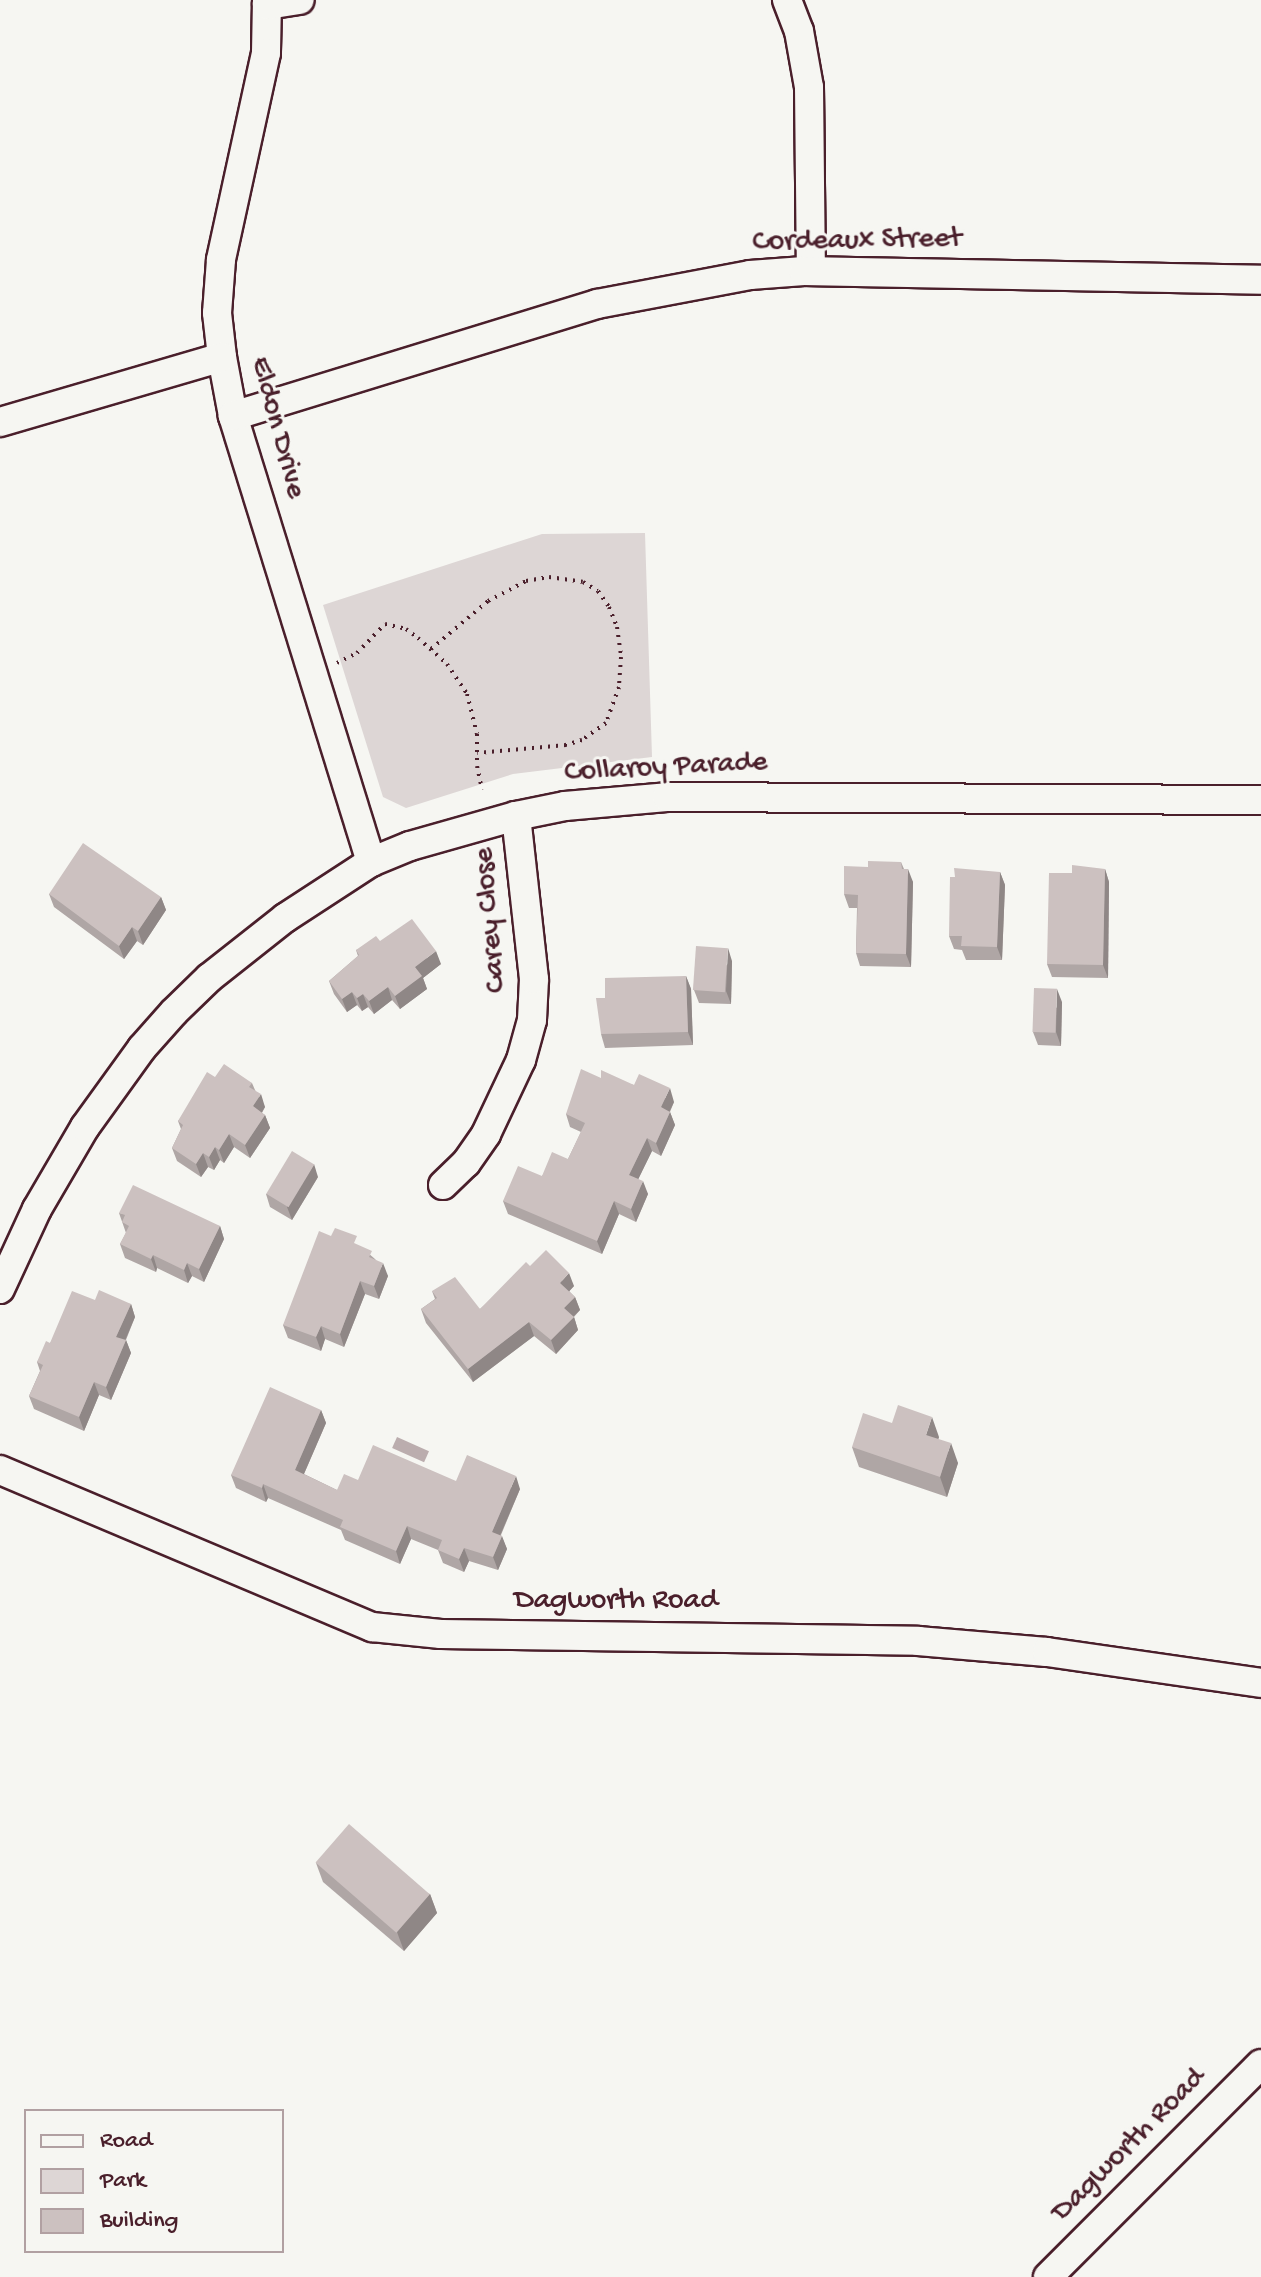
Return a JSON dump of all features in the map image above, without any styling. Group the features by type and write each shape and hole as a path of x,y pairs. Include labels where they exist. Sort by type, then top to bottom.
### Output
{"street":[{"path":"267,2 300,0"},
{"path":"787,0 799,31 809,87 811,271"},
{"name":"Eldon Drive","path":"267,2 261,80 221,260 217,313 222,357 233,416 371,862"},
{"name":"Cordeaux Street","path":"233,416 597,304 696,283 811,271 1261,280"},
{"path":"0,422 222,357"},
{"name":"Collaroy Parade","path":"0,1289 37,1209 85,1127 142,1048 209,978 246,947 371,862 410,846 516,816 565,806 667,797 1261,800"},
{"name":"Carey Close","path":"443,1185 466,1163 486,1134 521,1060 532,1020 534,979 516,816"},
{"name":"Dagworth Road","path":"0,1470 372,1627 441,1634 931,1642 1047,1652 1261,1683"},
{"name":"Dagworth Road","path":"1048,2277 1261,2064"}],"path":[{"path":"431,649 488,601 526,581 549,577 583,582 598,591 609,607 617,627 621,657 619,687 606,723 582,740 566,745 477,753"},
{"path":"335,664 357,653 385,624 406,629 431,649 447,664 467,694 473,710 482,789"}],"green space":[{"path":"645,533 652,757 513,774 406,808 383,797 323,605 542,534"}],"shaded area":[{"path":"397,1437 429,1451 424,1462 392,1448"}],"building":[{"path":"83,843 161,897 138,931 132,927 119,946 49,894"},
{"path":"868,861 901,862 902,869 908,869 906,954 856,953 858,895 844,894 844,866 868,867"},
{"path":"1072,865 1105,869 1103,965 1047,964 1049,873 1072,873"},
{"path":"954,868 1000,872 997,947 961,946 962,936 949,936 950,877 955,877"},
{"path":"412,919 436,951 415,967 422,976 395,996 388,987 369,1001 363,994 357,998 352,992 342,999 329,981 359,955 356,950 376,936 380,941"},
{"path":"696,946 728,948 725,992 693,990"},
{"path":"686,976 688,1032 601,1034 596,998 605,998 605,978"},
{"path":"1034,988 1057,989 1055,1033 1032,1032"},
{"path":"224,1064 252,1083 249,1087 261,1094 253,1106 265,1115 245,1145 229,1134 219,1150 215,1147 209,1157 203,1153 196,1164 172,1148 183,1125 178,1121 207,1072 215,1077"},
{"path":"581,1069 601,1078 601,1070 634,1085 639,1074 670,1088 661,1107 670,1112 656,1143 647,1138 629,1175 643,1181 631,1209 614,1201 597,1241 503,1201 518,1166 542,1176 552,1152 568,1159 585,1123 566,1114"},
{"path":"292,1151 314,1164 289,1207 266,1194"},
{"path":"133,1185 220,1226 199,1269 187,1263 184,1270 120,1244 129,1226 122,1222 125,1215 119,1213"},
{"path":"335,1228 357,1236 354,1243 372,1251 369,1257 383,1263 374,1286 360,1281 340,1334 321,1326 316,1337 283,1325 319,1231 331,1236"},
{"path":"546,1250 569,1273 560,1283 575,1297 564,1308 574,1317 551,1340 529,1322 468,1369 421,1309 437,1298 432,1291 455,1277 480,1309 526,1262 530,1266"},
{"path":"99,1290 131,1304 116,1337 126,1340 106,1387 94,1382 79,1417 29,1396 43,1365 37,1362 46,1341 50,1343 72,1291 95,1300"},
{"path":"270,1387 321,1410 295,1470 337,1490 344,1474 358,1480 373,1445 456,1481 467,1455 516,1476 492,1532 502,1536 493,1557 464,1548 459,1559 438,1550 442,1540 407,1526 396,1551 340,1527 343,1520 263,1484 262,1488 231,1475"},
{"path":"898,1405 932,1417 926,1435 951,1443 940,1477 852,1447 863,1413 892,1423"},
{"path":"349,1824 430,1894 396,1933 316,1862"}]}
